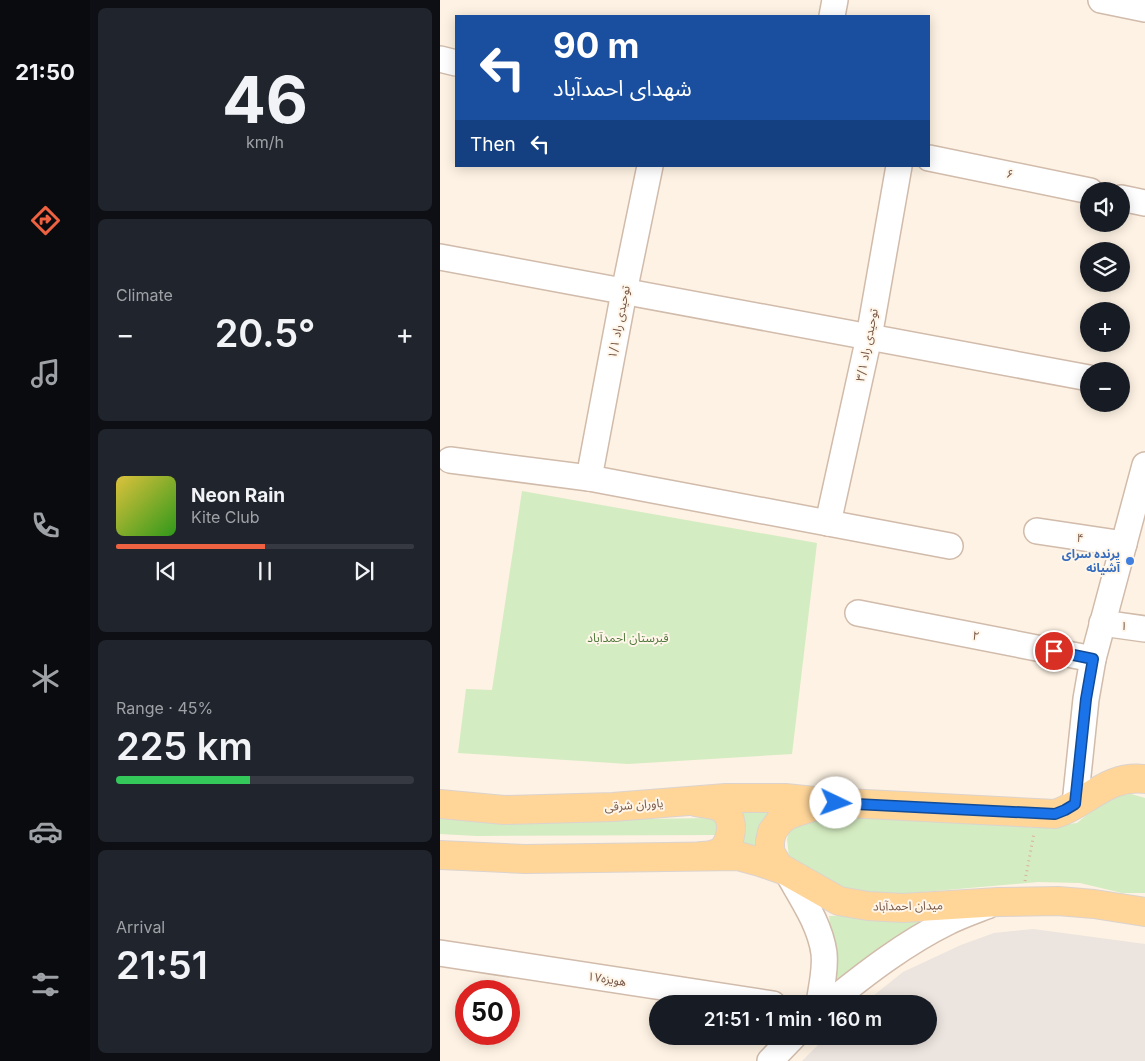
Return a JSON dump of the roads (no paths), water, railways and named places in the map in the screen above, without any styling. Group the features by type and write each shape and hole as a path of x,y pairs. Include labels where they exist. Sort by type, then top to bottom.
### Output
{"main road":[{"name":"میدان احمدآباد","path":"1132,910 1058,901 903,908 868,906 839,901 780,867 770,852 770,841 772,832 780,821 788,815 828,802 1055,814 1117,781 1133,778 1145,779"},
{"name":"یاوران شرقی","path":"440,804 504,810 613,807 726,798 785,798 828,802"},
{"path":"691,802 713,805 724,810 730,820 731,832 728,844 719,852 696,857"},
{"path":"440,855 524,859 738,856 787,872"}],"street":[{"path":"832,15 835,0"},
{"path":"1101,0 1145,9"},
{"path":"440,59 455,63"},
{"name":"۶","path":"930,158 1080,189"},
{"name":"۱/۱ توحیدی راد","path":"589,478 650,167"},
{"name":"۳/۱ توحیدی راد","path":"828,523 869,337 899,167"},
{"path":"1130,200 1145,203"},
{"path":"440,257 1080,376"},
{"path":"450,460 589,478 950,546"},
{"path":"1075,804 1086,699 1093,659 1145,465"},
{"name":"۴","path":"1037,531 1124,544"},
{"name":"۲","path":"858,613 1093,659"},
{"name":"۱","path":"1102,623 1145,629"},
{"path":"787,872 817,927 824,954 820,995"},
{"path":"839,995 879,964 948,922 1010,902"},
{"path":"1132,910 1145,920"},
{"name":"هویزه۱۷","path":"440,953 714,995"},
{"path":"770,1061 785,1045"}],"place":[{"name":"پرنده سرای آشیانه","path":"1130,561"}],"park label":[{"name":"قبرستان احمدآباد","path":"628,638"}]}
